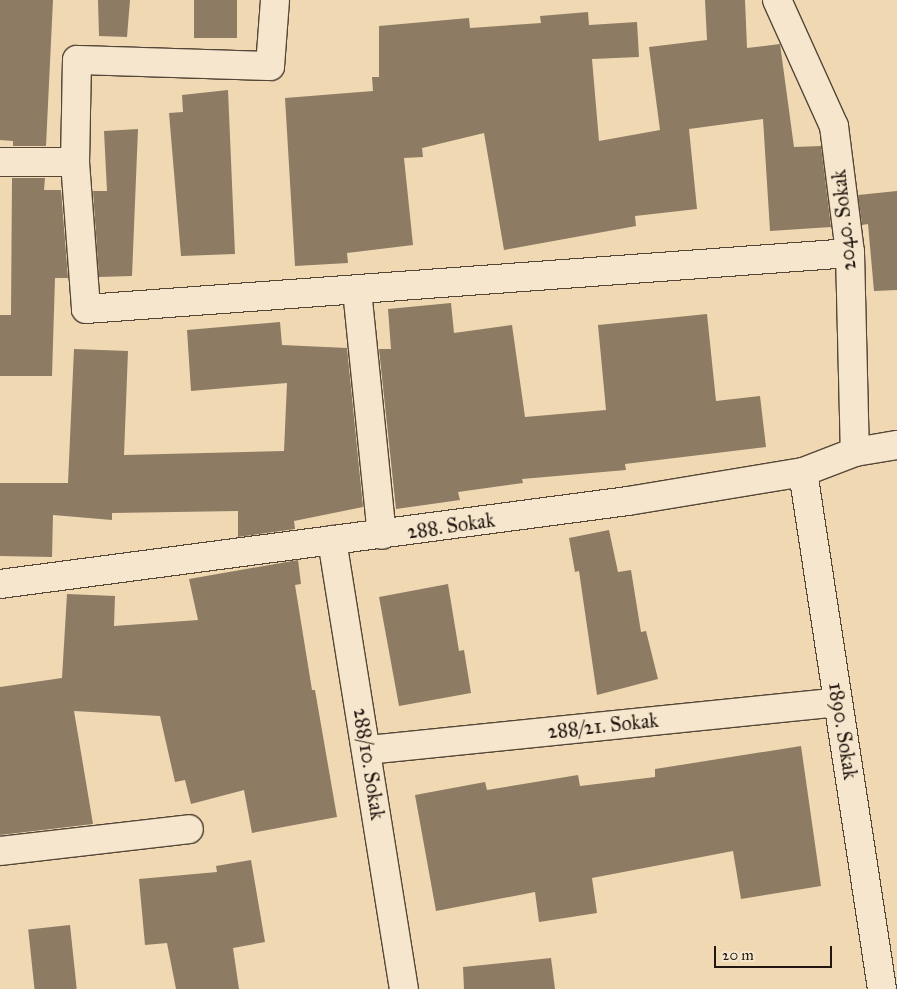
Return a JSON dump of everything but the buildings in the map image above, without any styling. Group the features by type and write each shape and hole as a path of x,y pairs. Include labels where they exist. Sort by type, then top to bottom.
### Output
{"street":[{"path":"275,0 270,66 77,60 75,162 86,309 850,253"},
{"name":"2040. Sokak","path":"777,0 834,126 850,253 855,452"},
{"path":"0,162 75,162"},
{"path":"357,290 382,535"},
{"name":"288. Sokak","path":"0,584 628,501 803,472 855,452 897,445"},
{"name":"1890. Sokak","path":"803,472 882,989"},
{"name":"288/10. Sokak","path":"332,540 368,750 404,989"},
{"name":"288/21. Sokak","path":"368,750 838,702"},
{"path":"0,851 189,829"}]}
